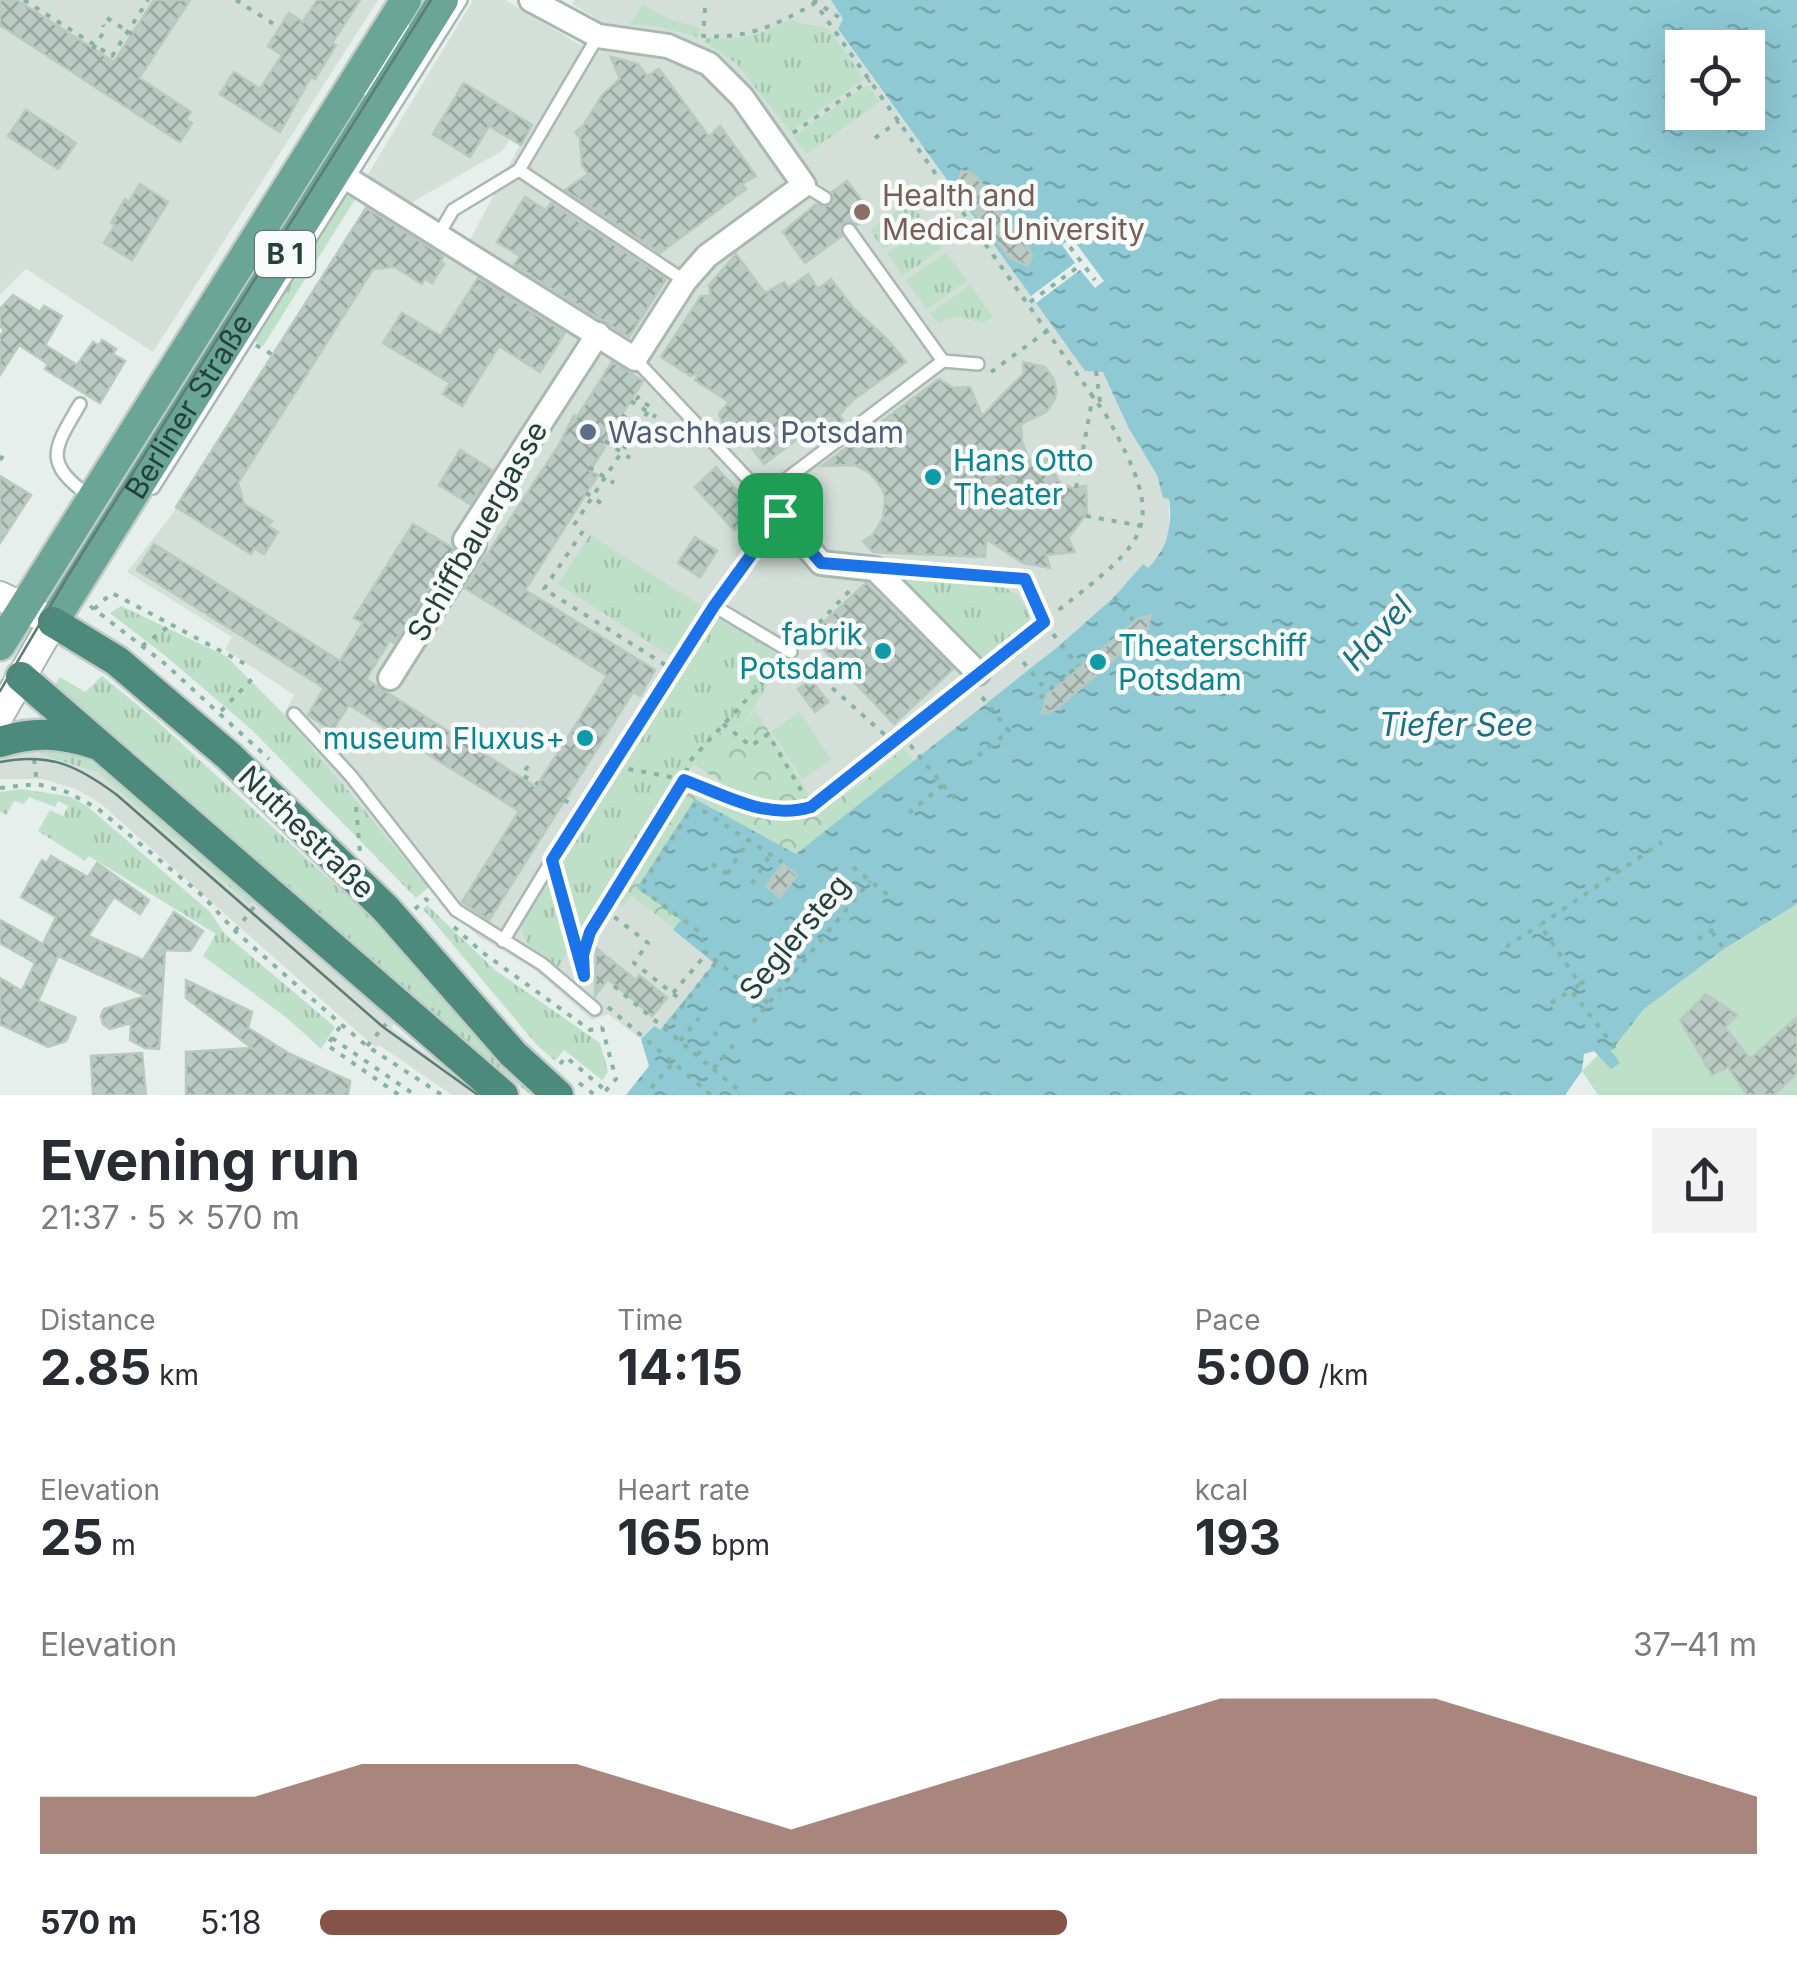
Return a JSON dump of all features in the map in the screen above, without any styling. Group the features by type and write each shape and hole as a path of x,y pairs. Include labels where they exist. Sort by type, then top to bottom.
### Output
{"highway":[{"name":"Nuthestraße","path":"54,622 117,661 230,757 386,910 513,1054 557,1081"},
{"path":"10,669 503,1095"},
{"path":"0,742 51,734 103,746"}],"main road":[{"name":"Berliner Straße","path":"0,645 12,602 93,498 406,0"},
{"name":"Berliner Straße","path":"54,622 124,506 343,175 443,0"}],"street":[{"path":"343,175 634,358 685,281 707,256 804,185 732,84 697,57 668,46 598,36 530,0"},
{"name":"Schiffbauergasse","path":"390,678 474,545 465,540 598,334"},
{"path":"764,496 821,563 873,569 978,673"},
{"name":"Nuthestraße","path":"12,602 54,622"},
{"name":"Berliner Straße","path":"0,714 10,669 54,622"}],"lane":[{"path":"358,103 422,0"},
{"path":"343,175 461,0"},
{"path":"439,234 453,210 519,170 598,36"},
{"path":"262,227 320,162 349,118"},
{"path":"519,170 685,281"},
{"path":"804,185 825,198"},
{"path":"849,230 943,361"},
{"path":"634,358 764,496 943,361 978,364"},
{"path":"80,404 65,429 57,464 66,478 93,498"},
{"path":"780,515 714,606 791,652"},
{"path":"873,569 1025,579 1048,627"},
{"path":"294,714 351,776 456,910 598,1005"},
{"path":"503,941 552,860"}],"path":[{"path":"24,0 112,56 148,0"},
{"path":"236,0 280,28"},
{"path":"705,8 703,36 737,36 778,24 814,1"},
{"path":"814,1 840,18"},
{"path":"814,1 1101,406 1138,481 1142,526 1139,536 1115,565 1048,627 978,673"},
{"path":"108,18 130,33"},
{"path":"94,47 105,30 103,25"},
{"path":"776,144 870,80"},
{"path":"874,138 899,121"},
{"path":"1070,247 1095,280"},
{"path":"1028,303 1082,264"},
{"path":"989,374 1048,330"},
{"path":"1096,372 1101,406"},
{"path":"574,525 651,407 638,398 640,394 662,408"},
{"path":"1076,488 1093,395"},
{"path":"630,401 656,418"},
{"path":"622,415 647,432"},
{"path":"605,441 630,458"},
{"path":"0,460 5,453"},
{"path":"590,467 614,483"},
{"path":"586,493 601,502"},
{"path":"1086,516 1142,526"},
{"path":"583,530 544,589 674,671"},
{"path":"714,606 552,860 584,976 583,955 590,932 684,780 689,762 721,723 873,569"},
{"path":"247,665 112,593 94,609 247,736"},
{"path":"1114,597 1133,620"},
{"path":"142,646 172,624"},
{"path":"1040,698 1079,665 1048,627"},
{"path":"791,652 893,742"},
{"path":"1015,652 1048,692"},
{"path":"219,712 256,675"},
{"path":"613,766 684,780 766,810 789,813 811,807 969,681 1009,731 968,764"},
{"path":"721,723 750,746 768,734 811,807"},
{"path":"902,734 959,803"},
{"path":"528,766 522,775 538,784"},
{"path":"351,776 346,782 356,808 360,852"},
{"path":"0,788 38,784 67,792 97,808 203,896 234,931 367,1046 442,1095"},
{"path":"904,817 944,785"},
{"path":"564,800 584,811"},
{"path":"768,1004 707,953 701,933 640,888 694,805 782,862"},
{"path":"712,864 729,876 748,840"},
{"path":"1506,947 1662,842"},
{"path":"752,884 770,855"},
{"path":"853,867 894,900"},
{"name":"Seglersteg","path":"753,1022 870,881"},
{"path":"415,908 426,899 438,911"},
{"path":"234,931 256,904"},
{"path":"604,910 648,943 634,962 685,1002"},
{"path":"450,923 482,952 590,1030 602,1027 616,1079 604,1093 566,1058 557,1081"},
{"path":"1540,925 1580,984"},
{"path":"1698,939 1720,925"},
{"path":"1711,930 1724,949"},
{"path":"673,994 707,953"},
{"path":"665,1028 717,961"},
{"path":"689,975 700,984"},
{"path":"1552,1003 1591,977"},
{"path":"614,986 740,1091"},
{"path":"1572,990 1614,1048"},
{"path":"598,1005 711,1095"},
{"path":"680,1042 700,1018"},
{"path":"367,1046 389,1020"},
{"path":"342,1025 327,1045 399,1095"},
{"path":"697,1055 717,1032"},
{"path":"332,1038 415,1095"},
{"path":"714,1069 736,1042"},
{"path":"651,1088 672,1063"}],"shaded area":[{"path":"0,0 378,0 153,352 26,269 0,295"},
{"path":"473,0 505,0 581,45 597,19 572,4 575,0 831,0 843,19 838,30 1085,371 1103,372 1128,427 1157,475 1163,498 1169,498 1169,531 1157,559 1148,568 1143,565 1060,645 796,854 681,921 673,931 714,963 659,1031 653,1026 641,1039 608,1014 592,1020 535,970 478,936 439,898 284,714 294,695 225,649 232,637 127,572 171,516 369,204 459,261 520,145 510,139 502,151 409,204 367,176"},
{"path":"28,752 75,762 97,772 251,903 257,897 396,1020 391,1028 485,1095 452,1095 379,1045 376,1048 100,803 76,789 43,779 0,779 0,759"}],"green space":[{"path":"642,4 669,19 700,28 698,37 655,26 630,25"},
{"path":"789,20 829,29 864,79 790,132 737,64 705,42 705,38 738,38 759,33"},
{"path":"865,86 880,102 806,154 793,137"},
{"path":"349,188 359,193 263,346 255,341"},
{"path":"910,201 924,221 884,250 870,230"},
{"path":"927,225 943,248 903,276 887,253"},
{"path":"946,252 967,281 927,309 906,280"},
{"path":"970,285 993,317 982,324 960,317 938,324 930,313"},
{"path":"590,535 705,608 674,658 558,584"},
{"path":"895,576 999,584 1017,595 1038,622 981,665"},
{"path":"121,606 226,656 284,714 429,887 416,898 252,730 110,613"},
{"path":"715,614 784,658 739,732 728,724 668,795 558,967 528,945 520,925"},
{"path":"102,676 157,721 375,921 536,1095 444,1026 289,894 151,766 55,685 60,677 85,692"},
{"path":"755,710 812,799 797,806 766,805 693,764 728,724 739,732"},
{"path":"800,712 831,760 802,779 771,731"},
{"path":"37,741 84,755 206,860 257,897 250,904 97,772 39,754"},
{"path":"904,748 914,761 796,854 674,928 632,896 622,907 616,900 661,826 693,789 759,815 800,816 855,788"},
{"path":"20,789 68,796 87,806 210,912 225,934 335,1027 321,1049 287,1018 203,956 216,934 89,856 85,861 38,831 50,810 63,816 68,806 58,801 55,807 29,797 24,804 14,801 6,815 0,812 0,792"},
{"path":"1797,904 1797,1095 1598,1095 1582,1071 1643,1010 1724,949"},
{"path":"427,905 495,970 600,1043 608,1072 602,1080 564,1050 555,1061 536,1044 423,909"}],"water":[{"name":"Tiefer See","path":"831,0 1797,0 1797,904 1724,949 1643,1010 1611,1051 1620,1063 1611,1069 1594,1051 1584,1054 1582,1071 1565,1095 626,1095 649,1066 641,1039 654,1026 660,1030 714,963 673,930 681,920 637,888 695,799 796,854 1060,645 1114,597 1143,564 1148,568 1160,553 1169,527 1169,499 1163,498 1157,475 1128,427 1103,372 1085,371 838,29 843,19"}],"pier":[{"path":"1072,238 1104,281 1095,288 1080,270 1036,303 1031,296 1075,263 1062,245"}],"building":[{"path":"0,0 17,0 114,62 154,0 190,0 139,78 191,112 186,119 192,123 180,142 0,25"},
{"path":"317,0 360,0 280,132 220,94 234,72 260,89 282,55 268,46 289,13 303,22"},
{"path":"611,57 638,64 647,76 659,69 709,137 720,126 756,176 742,184 746,189 660,253 565,190 588,174 582,165 580,138 575,132 603,94 620,79"},
{"path":"464,83 532,125 521,145 489,126 470,157 433,134"},
{"path":"26,110 76,143 58,169 8,136"},
{"path":"961,171 972,173 980,181 1026,245 1032,255 1028,266 1010,258 961,194"},
{"path":"847,181 872,214 857,225 843,223 842,236 805,263 783,232 816,204 830,206 832,192"},
{"path":"140,184 168,202 132,260 104,243 125,199 129,202"},
{"path":"525,197 546,210 551,203 666,279 629,337 514,265 520,256 497,242"},
{"path":"366,208 440,254 444,264 432,283 425,278 422,284 395,267 373,269 238,483 244,504 272,521 268,526 278,532 264,554 254,548 251,554 176,507"},
{"path":"736,254 765,293 784,282 789,288 808,274 818,289 831,279 854,309 906,362 853,400 839,415 843,420 824,439 814,439 805,433 764,464 737,428 724,428 719,414 729,402 695,380 700,372 691,376 661,357 701,296 711,296 709,285"},
{"path":"478,278 565,333 540,372 499,346 462,406 443,394 450,383 383,343 402,313 441,336"},
{"path":"13,295 40,312 44,306 62,316 45,345 77,365 93,342 99,345 102,340 116,349 113,354 125,361 100,403 45,369 48,364 19,345 0,375 0,337 4,330 0,326 0,309"},
{"path":"612,362 643,381 590,471 598,475 525,590 655,670 640,696 633,692 489,920 462,902 519,811 349,705 332,731 308,715 324,688 137,570 154,544 340,661 363,623 354,618 413,524 454,549 394,643 390,640 366,679 536,787 607,676 465,588"},
{"name":"Hans Otto Theater","path":"1023,362 1045,367 1056,389 1055,399 1046,412 1021,424 1029,460 1052,459 1053,472 1061,484 1072,488 1086,486 1087,513 1068,538 1075,552 1046,555 1050,568 1023,563 986,539 985,557 873,552 863,541 873,535 883,518 882,488 870,473 855,465 822,466 939,379 953,388 970,387 982,416 1024,373"},
{"path":"460,450 492,470 470,504 439,485"},
{"path":"716,467 756,511 734,530 695,487"},
{"path":"0,476 31,495 0,543"},
{"path":"695,537 717,551 700,577 678,563"},
{"name":"fabrik Potsdam","path":"866,583 953,669 894,724 810,635"},
{"name":"Theaterschiff Potsdam","path":"1151,615 1147,630 1057,709 1042,714 1047,695 1138,619"},
{"path":"811,679 828,702 815,712 798,689"},
{"path":"51,856 88,877 97,863 149,900 140,914 114,897 88,936 143,960 174,912 203,931 190,951 165,950 159,1049 145,1048 130,1040 131,1023 110,1029 101,1016 104,1009 146,996 58,956 38,1001 76,1018 66,1041 48,1047 0,1024 0,978 22,991 35,963 0,943 0,920 43,944 56,917 21,897 42,860 47,863"},
{"path":"783,864 797,875 780,898 766,886"},
{"path":"596,948 636,980 639,975 667,998 652,1016 608,979 595,996"},
{"path":"186,980 252,1012 248,1028 290,1054 350,1081 348,1095 186,1095 186,1052 252,1048 186,998"},
{"path":"1706,994 1737,1015 1725,1027 1750,1059 1797,1017 1797,1073 1774,1095 1747,1095 1728,1067 1712,1075 1680,1020"},
{"path":"142,1053 146,1095 93,1095 91,1056"}],"tram line":[{"path":"0,691 68,576 431,0"},
{"path":"0,762 49,760 76,769 103,785 383,1027 478,1095"}],"place":[{"name":"Health and Medical University","path":"862,212"},
{"name":"Waschhaus Potsdam","path":"588,432"},
{"name":"Hans Otto Theater","path":"933,477"},
{"name":"fabrik Potsdam","path":"883,651"},
{"name":"Theaterschiff Potsdam","path":"1098,662"},
{"name":"museum Fluxus+","path":"585,738"}],"route":[{"path":"780,515 821,563 1025,579 1044,622 811,807 789,813 766,810 684,780 590,932 583,955 584,976 552,860 714,606 780,515"}],"water label":[{"name":"Havel","path":"1377,633"}]}
